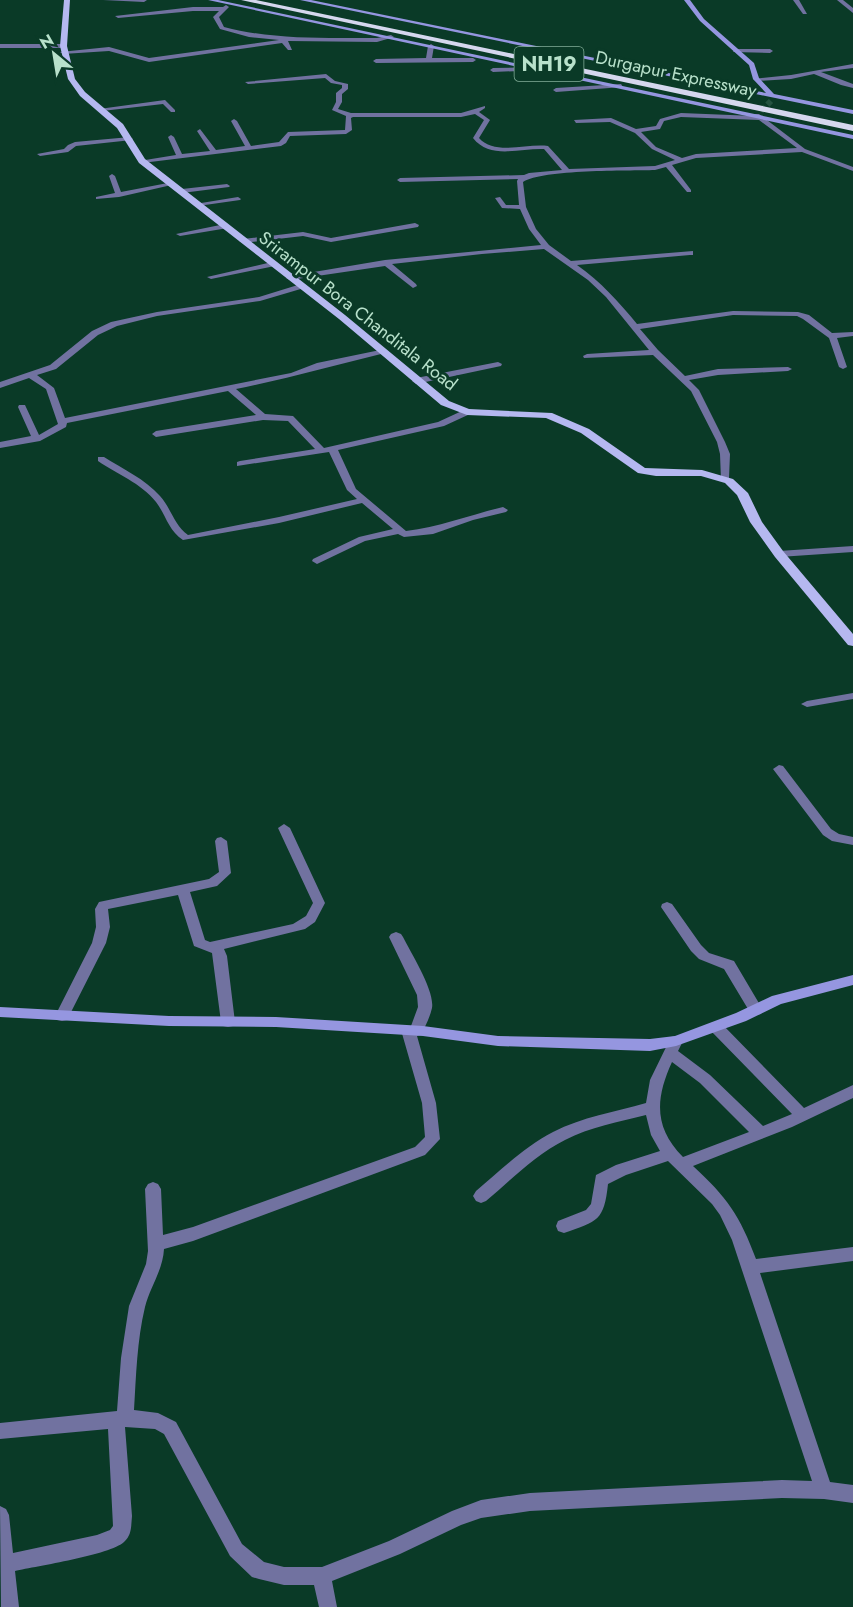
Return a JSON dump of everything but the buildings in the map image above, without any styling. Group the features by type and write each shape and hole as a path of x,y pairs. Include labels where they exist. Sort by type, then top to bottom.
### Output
{"highway":[{"name":"Durgapur Expressway","path":"245,0 853,128"},
{"name":"Durgapur Expressway","path":"269,0 853,122"}],"main road":[{"name":"Srirampur Bora Chanditala Road","path":"67,0 62,49 75,84 130,139 134,153 445,403 466,412 548,415 585,431 642,471 702,473 724,478"},
{"path":"724,478 742,493 756,522 853,642"}],"street":[{"path":"106,0 144,0"},
{"path":"211,0 759,115 853,137"},
{"path":"303,0 772,98 853,112"},
{"path":"687,0 694,11 735,51 752,64 756,79 772,98"},
{"path":"796,0 805,13"},
{"path":"840,0 853,11"},
{"path":"229,4 216,17 224,29 283,40 290,49"},
{"path":"118,16 192,9 223,9"},
{"path":"0,46 62,49 109,48 149,60 283,40 377,40 391,37"},
{"path":"428,60 431,46"},
{"path":"735,51 770,51"},
{"path":"376,61 473,60"},
{"path":"756,79 791,77 853,66"},
{"path":"493,70 540,69"},
{"path":"506,71 510,82"},
{"path":"815,72 853,86"},
{"path":"248,82 326,76 333,82 344,83 345,89 339,93 339,102 334,110 350,115 461,115 476,112 483,107"},
{"path":"556,90 621,86"},
{"path":"102,109 165,102 173,111"},
{"path":"476,112 487,120 476,138 484,147 493,149 546,147 567,171"},
{"path":"142,161 179,154 281,144 288,134 348,131 350,115"},
{"path":"635,131 658,128 666,118 681,115 759,115 803,150 852,167"},
{"path":"576,121 611,120 635,131 654,148 681,160"},
{"path":"234,121 249,147"},
{"path":"201,131 213,151"},
{"path":"171,137 179,154"},
{"path":"40,154 66,151 75,144 130,139"},
{"path":"400,180 522,177 567,171 630,170 668,165 696,156 803,150"},
{"path":"668,165 689,191"},
{"path":"112,176 118,195"},
{"path":"522,177 520,181 523,207 533,229 546,248 609,295 655,352 685,378 698,395 725,454 724,478"},
{"path":"98,198 173,184"},
{"path":"182,191 226,186"},
{"path":"498,198 504,207 523,207"},
{"path":"198,204 238,199"},
{"path":"243,241 303,234 331,240 415,225"},
{"path":"180,234 225,226"},
{"path":"290,278 385,262 481,251 546,248"},
{"path":"569,263 690,253"},
{"path":"385,262 413,286"},
{"path":"211,277 273,264"},
{"path":"0,385 53,367 95,333 114,324 157,314 260,299 301,286"},
{"path":"636,327 733,313 798,314 806,317 820,331 833,337 853,334"},
{"path":"833,337 843,367"},
{"path":"63,421 293,375 320,365 382,351"},
{"path":"588,356 655,352"},
{"path":"416,381 498,364"},
{"path":"685,378 718,372 788,369"},
{"path":"0,446 37,439 63,425 50,388 31,375"},
{"path":"229,387 263,417"},
{"path":"22,407 37,439"},
{"path":"240,464 327,449 441,424 466,412"},
{"path":"156,434 263,417 290,418 327,449 348,485 363,500 383,515 398,531 409,535 422,534 503,510"},
{"path":"100,459 135,479 159,500 170,520 186,537 279,520 363,500"},
{"path":"317,561 362,539 398,531"},
{"path":"780,554 853,549"},
{"path":"807,704 853,696"},
{"path":"779,769 827,832 836,838 853,842"},
{"path":"210,947 296,928 307,924 314,917 319,903 284,828"},
{"path":"62,1016 99,943 103,927 101,909 104,904 213,883 225,873 221,841"},
{"path":"183,889 199,943 218,950 228,1022"},
{"path":"667,907 704,956 729,965 756,1010"},
{"path":"156,1244 193,1234 428,1146 433,1139 429,1103 412,1030 425,1006 424,995 396,937"},
{"path":"0,1012 276,1022 412,1030 498,1041 673,1047 777,1000 853,980"},
{"path":"716,1027 803,1116"},
{"path":"673,1047 659,1074 652,1097 654,1124 665,1145 711,1191 724,1208 750,1267 824,1490"},
{"path":"673,1047 760,1133"},
{"path":"564,1226 591,1215 598,1206 601,1180 621,1170 677,1159 760,1133 803,1116 853,1091"},
{"path":"481,1196 557,1137 575,1129 653,1107"},
{"path":"5,1564 97,1544 116,1537 122,1530 120,1420 137,1306 154,1264 156,1244 153,1189"},
{"path":"750,1267 853,1254"},
{"path":"0,1431 120,1420 158,1421 170,1428 236,1550 260,1570 285,1576 322,1576 394,1548 458,1517 481,1509 530,1502 782,1489 824,1490 853,1494"},
{"path":"0,1515 10,1607"},
{"path":"322,1576 328,1607"}],"tunnel":[{"path":"761,111 771,101"}]}
